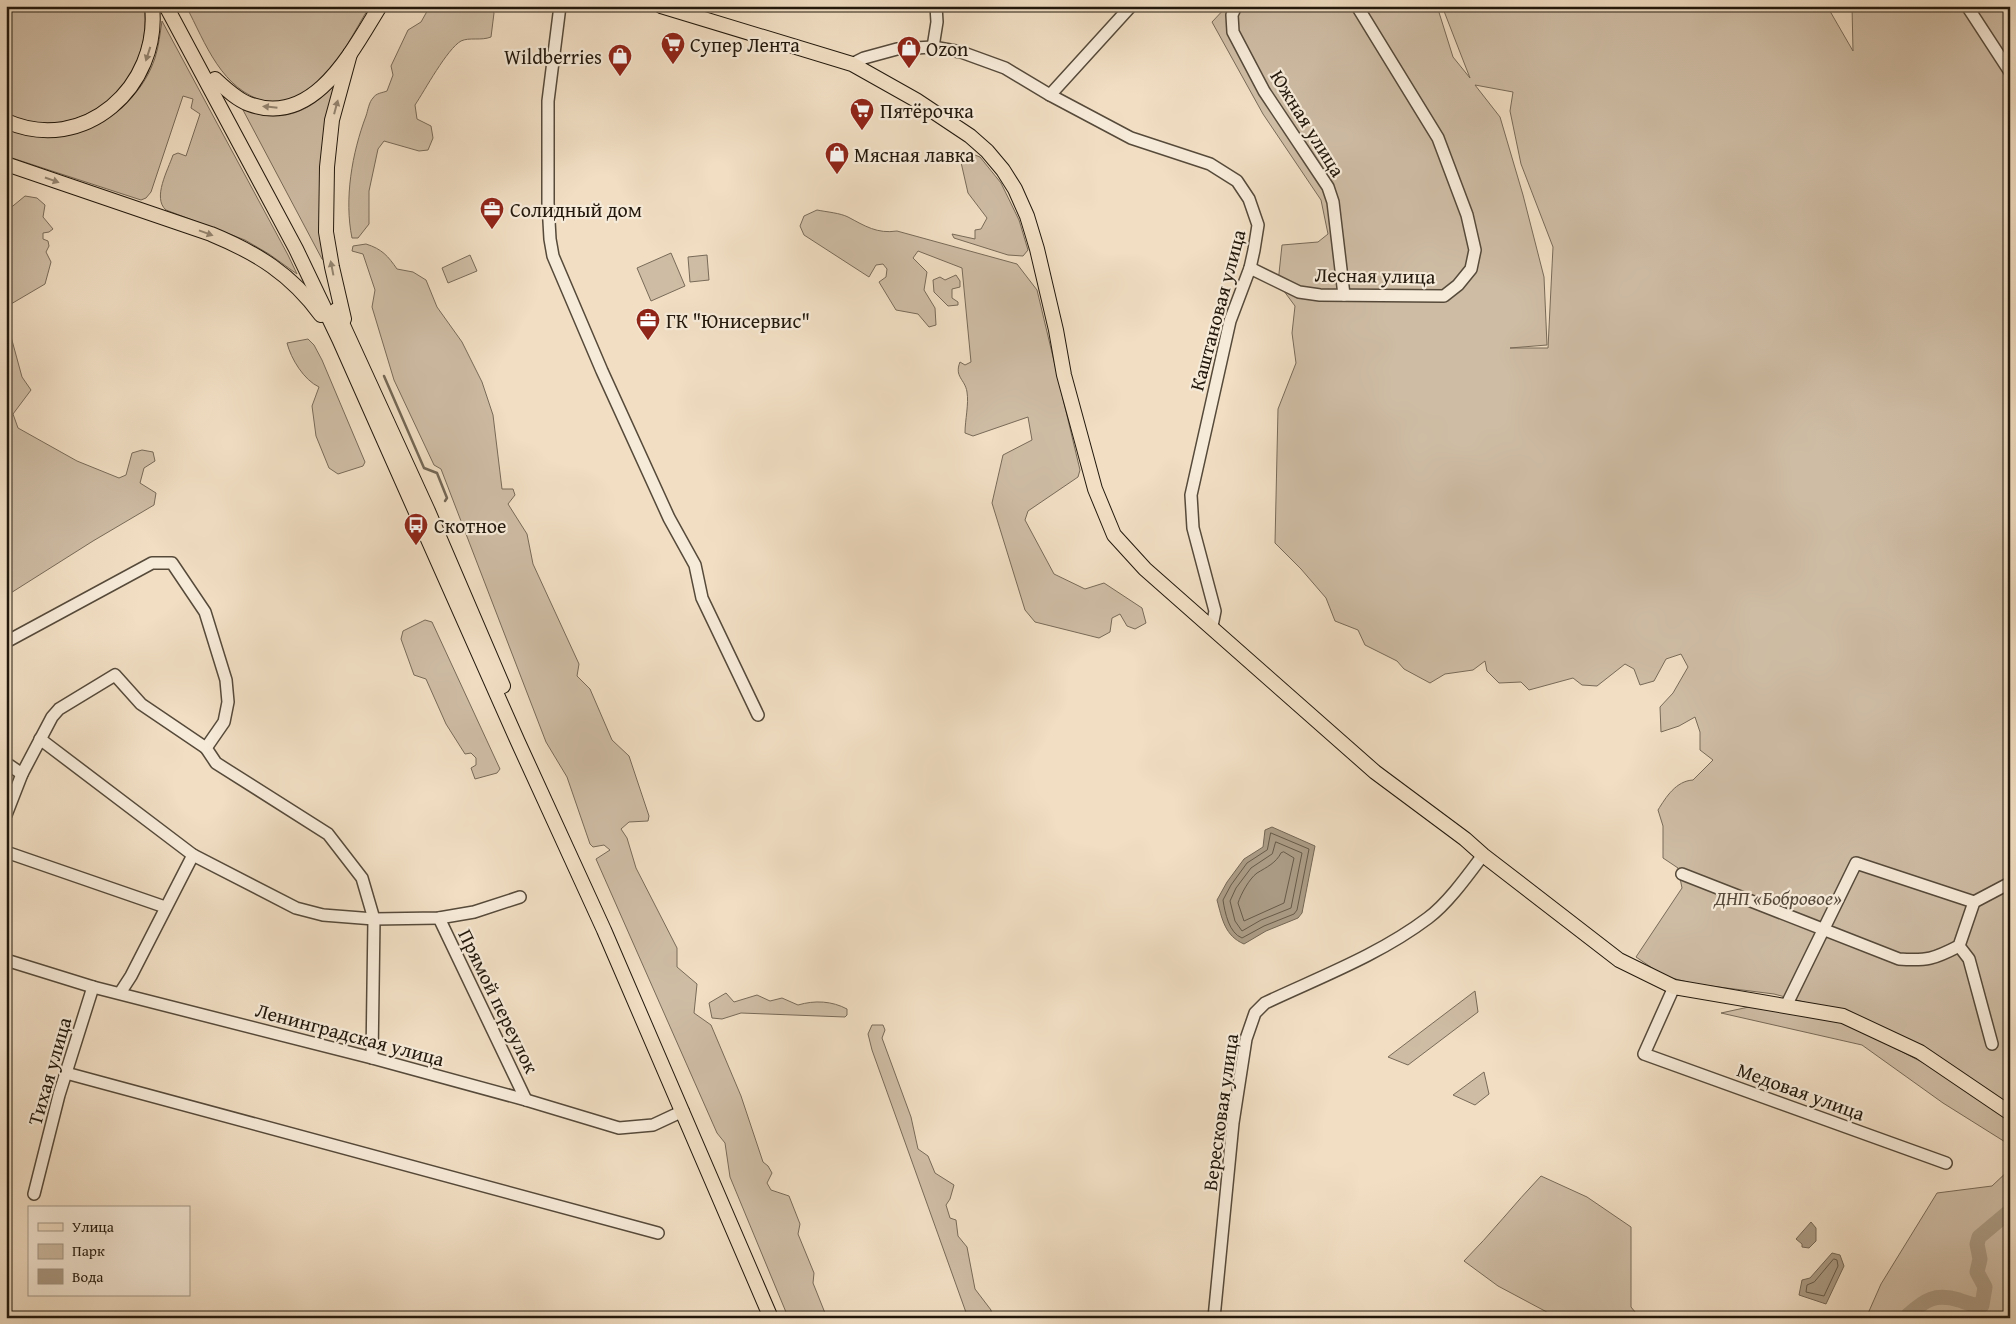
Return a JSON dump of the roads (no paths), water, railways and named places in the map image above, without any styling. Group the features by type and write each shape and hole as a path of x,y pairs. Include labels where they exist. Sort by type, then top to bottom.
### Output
{"main road":[{"path":"6,121 38,130 62,128 84,123 106,111 124,96 139,75 148,57 152,40 152,6"},
{"path":"166,6 343,336"},
{"path":"176,6 304,245 518,742 683,1111 771,1318"},
{"path":"215,79 231,93 249,104 274,109 295,106 320,90 350,54 380,6"},
{"path":"662,6 852,64 916,100 970,136 987,151 1003,170 1027,216 1069,394 1094,489 1114,535 1145,569 1212,626 1375,772 1465,839 1619,960 1674,987 1842,1016 1920,1052 2010,1113"},
{"path":"343,336 326,232 327,166 332,120 350,54"},
{"path":"6,164 211,234 240,246 265,260 290,280 343,336"}],"street":[{"path":"560,6 548,101 548,203 553,256 669,518 694,565 702,598 758,715"},
{"path":"933,47 937,22 936,6"},
{"path":"1050,95 1131,6"},
{"name":"Южная улица","path":"1236,6 1232,15 1233,32 1264,91 1328,187 1333,202 1344,295"},
{"name":"Лесная улица","path":"1250,268 1300,292 1344,295 1444,296 1458,285 1471,269 1475,250 1467,215 1438,138 1357,6"},
{"path":"1967,6 2010,72"},
{"name":"Каштановая улица","path":"852,64 864,58 897,49 933,47 961,52 1005,68 1050,95 1131,138 1210,164 1237,181 1249,199 1258,225 1250,268 1230,321 1191,496 1192,528 1215,611 1212,626"},
{"path":"6,642 152,563 172,563 204,612 226,680 228,702 224,722 206,748"},
{"path":"6,815 22,774 52,717 59,709 115,675 141,704 206,748 216,763 328,834 362,878 374,919 372,1058"},
{"path":"40,739 192,855 296,908 323,915 374,919 438,918 474,912 520,897"},
{"path":"6,763 22,774"},
{"path":"6,852 165,907"},
{"path":"120,993 131,976 192,855"},
{"name":"Вересковая улица","path":"1214,1318 1233,1124 1246,1039 1255,1014 1265,1002 1372,954 1429,918 1462,883 1483,855"},
{"path":"1786,1006 1856,863 1974,902"},
{"path":"1682,874 1899,959 1922,961 1939,957 1959,946 1974,902 2010,883"},
{"name":"Прямой переулок","path":"438,918 526,1100"},
{"path":"1959,946 1969,959 1992,1044"},
{"name":"Ленинградская улица","path":"6,960 93,987 372,1058 623,1128 652,1125 683,1111"},
{"name":"Тихая улица","path":"34,1194 66,1073 93,987"},
{"name":"Медовая улица","path":"1674,987 1644,1054 1946,1163"},
{"path":"66,1073 658,1233"}],"water":[{"path":"1272,827 1315,846 1302,913 1298,918 1266,931 1244,944 1228,932 1217,900 1227,882 1244,859 1263,847 1265,830"},
{"path":"1811,1222 1816,1228 1816,1241 1809,1248 1802,1247 1802,1244 1796,1239"},
{"path":"1832,1253 1840,1255 1844,1266 1826,1304 1799,1295 1802,1280 1810,1278"}],"waterway":[{"path":"384,376 424,468 437,473 447,498 445,501"},
{"path":"1907,1318 1920,1305 1931,1299 1943,1297 1973,1305 1982,1305 1985,1287 1977,1272 1980,1259 1977,1244 1979,1237 2010,1211"}],"place":[{"name":"Супер Лента","path":"673,65"},
{"name":"Ozon","path":"909,69"},
{"name":"Wildberries","path":"620,77"},
{"name":"Пятёрочка","path":"862,131"},
{"name":"Мясная лавка","path":"837,175"},
{"name":"Солидный дом","path":"492,230"},
{"name":"ГК \"Юнисервис\"","path":"648,341"},
{"name":"Скотное","path":"416,546"}],"park label":[{"name":"ДНП «Бобровое»","path":"1778,897"}]}
